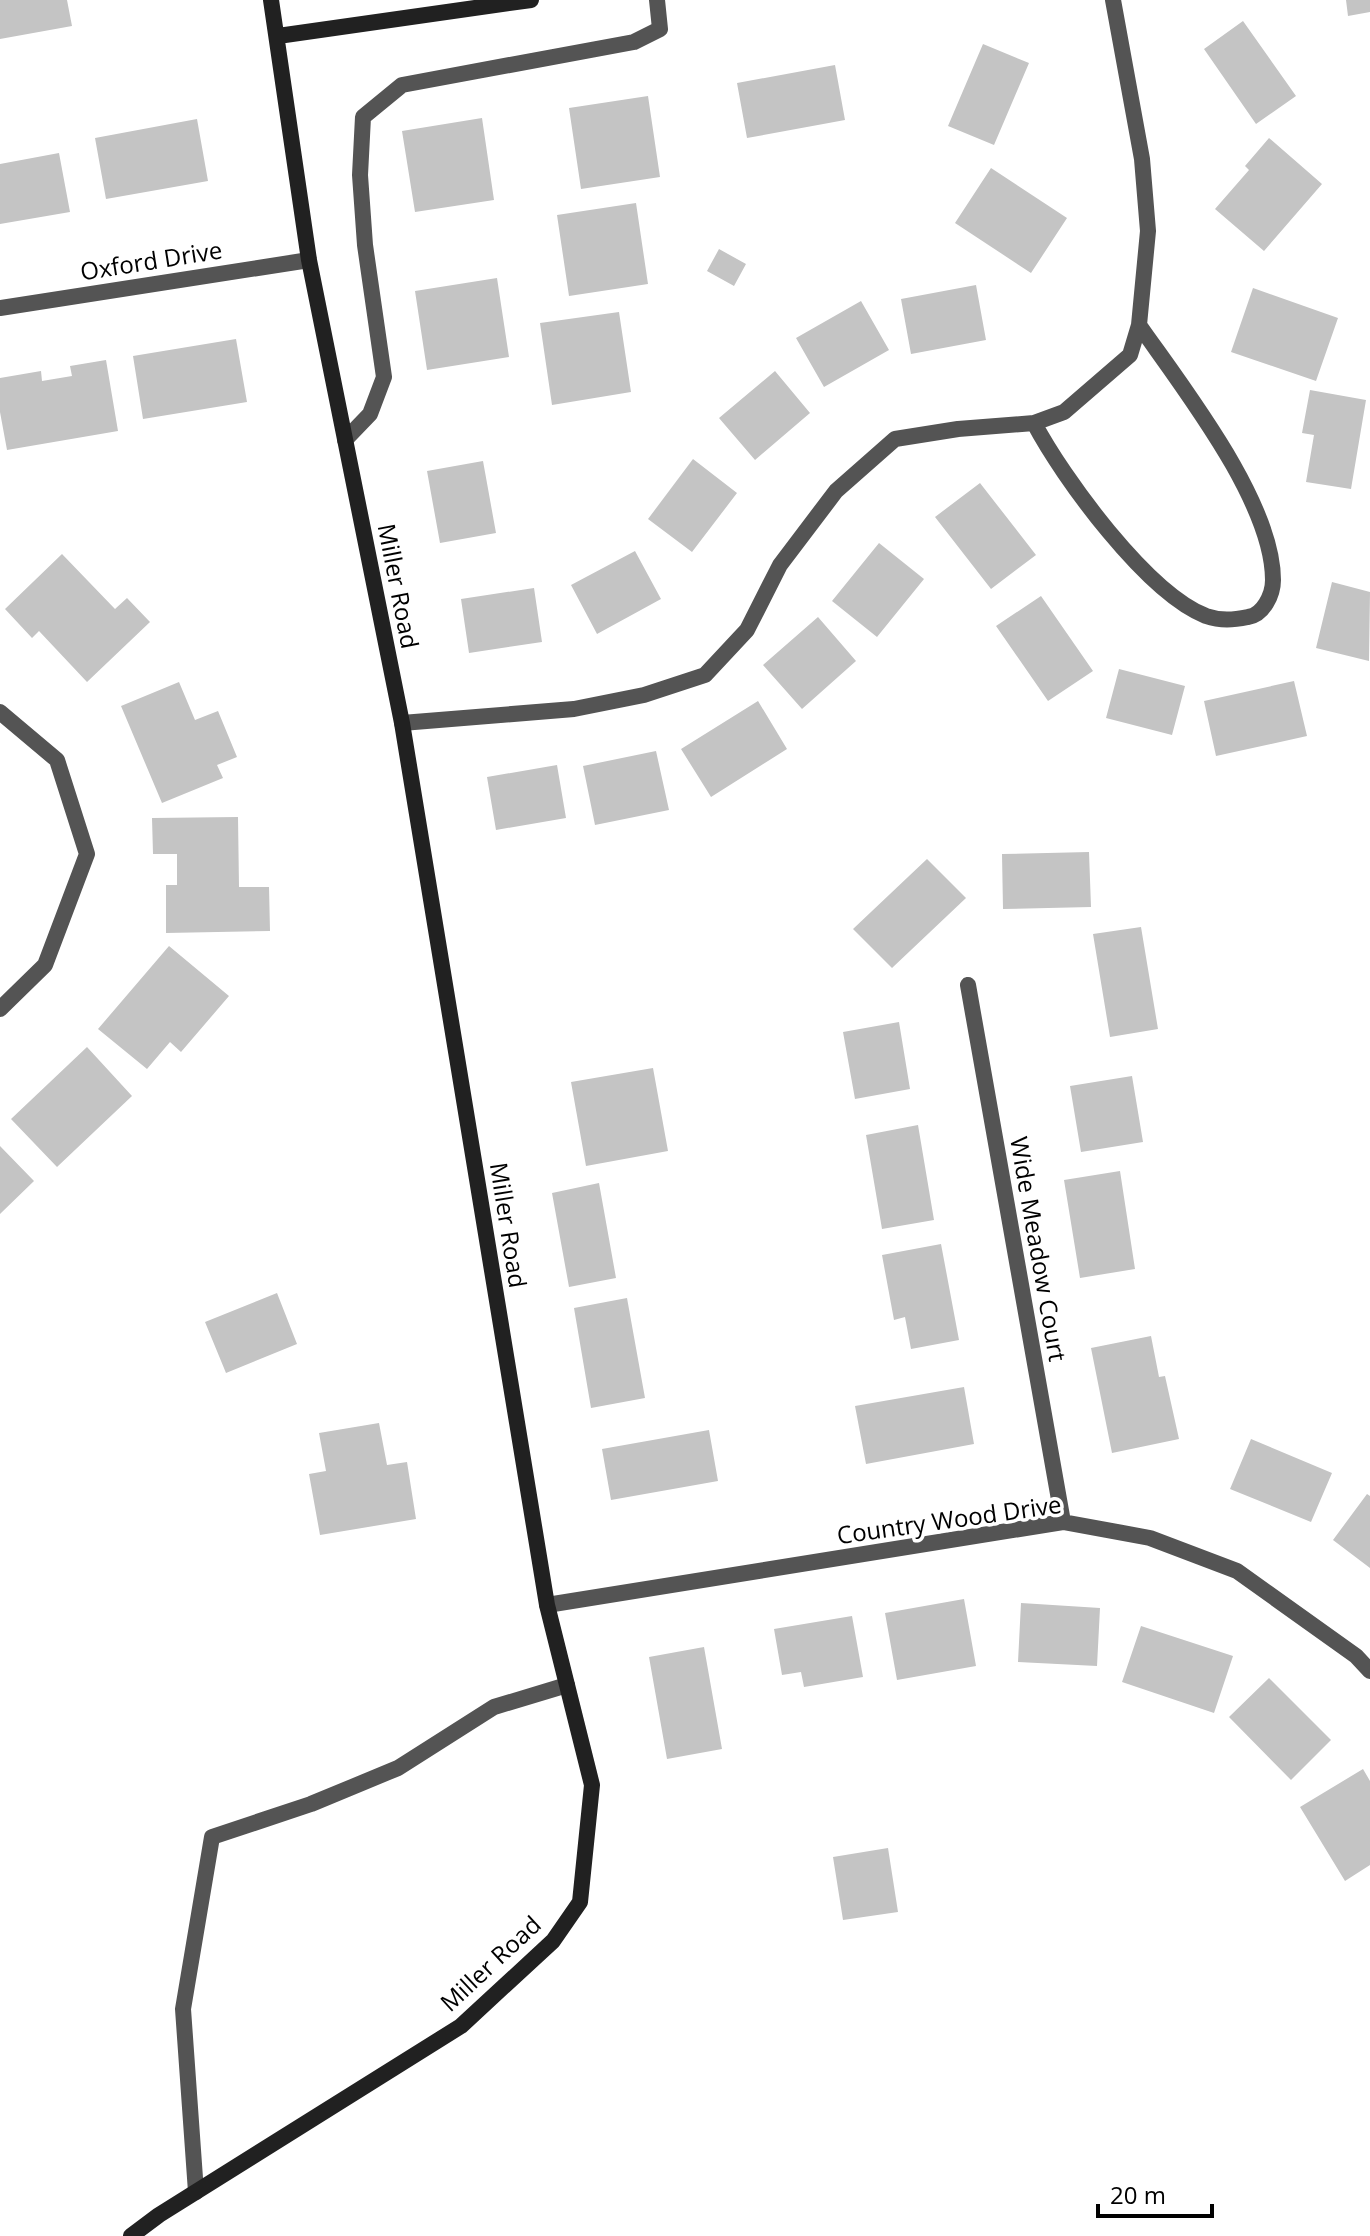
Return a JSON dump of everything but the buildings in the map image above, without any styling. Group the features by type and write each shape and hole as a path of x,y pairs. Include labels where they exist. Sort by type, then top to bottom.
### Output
{"street":[{"name":"Miller Road","path":"131,2236 461,2026 553,1941 580,1902 592,1785 547,1605 402,723 309,260 271,0"},
{"path":"278,36 531,0"},
{"path":"345,440 370,414 384,377 365,245 360,175 363,117 402,85 634,42 660,29 657,0"},
{"path":"402,723 574,709 644,695 705,675 747,630 780,565 836,491 895,439 958,429 1034,423 1064,412 1130,355 1139,325 1148,231 1145,188 1113,0"},
{"name":"Oxford Drive","path":"0,308 309,260"},
{"path":"1034,423 1054,461 1131,556 1169,590 1204,615 1225,621 1254,616 1267,604 1273,582 1266,544 1230,456 1139,325"},
{"path":"0,712 57,760 87,854 45,965 0,1009"},
{"name":"Wide Meadow Court","path":"968,985 1063,1522"},
{"name":"Country Wood Drive","path":"547,1605 1063,1522 1150,1538 1237,1571 1356,1656 1370,1671"},
{"path":"196,2192 183,2009 212,1837 311,1804 398,1768 494,1707 567,1685"}]}
